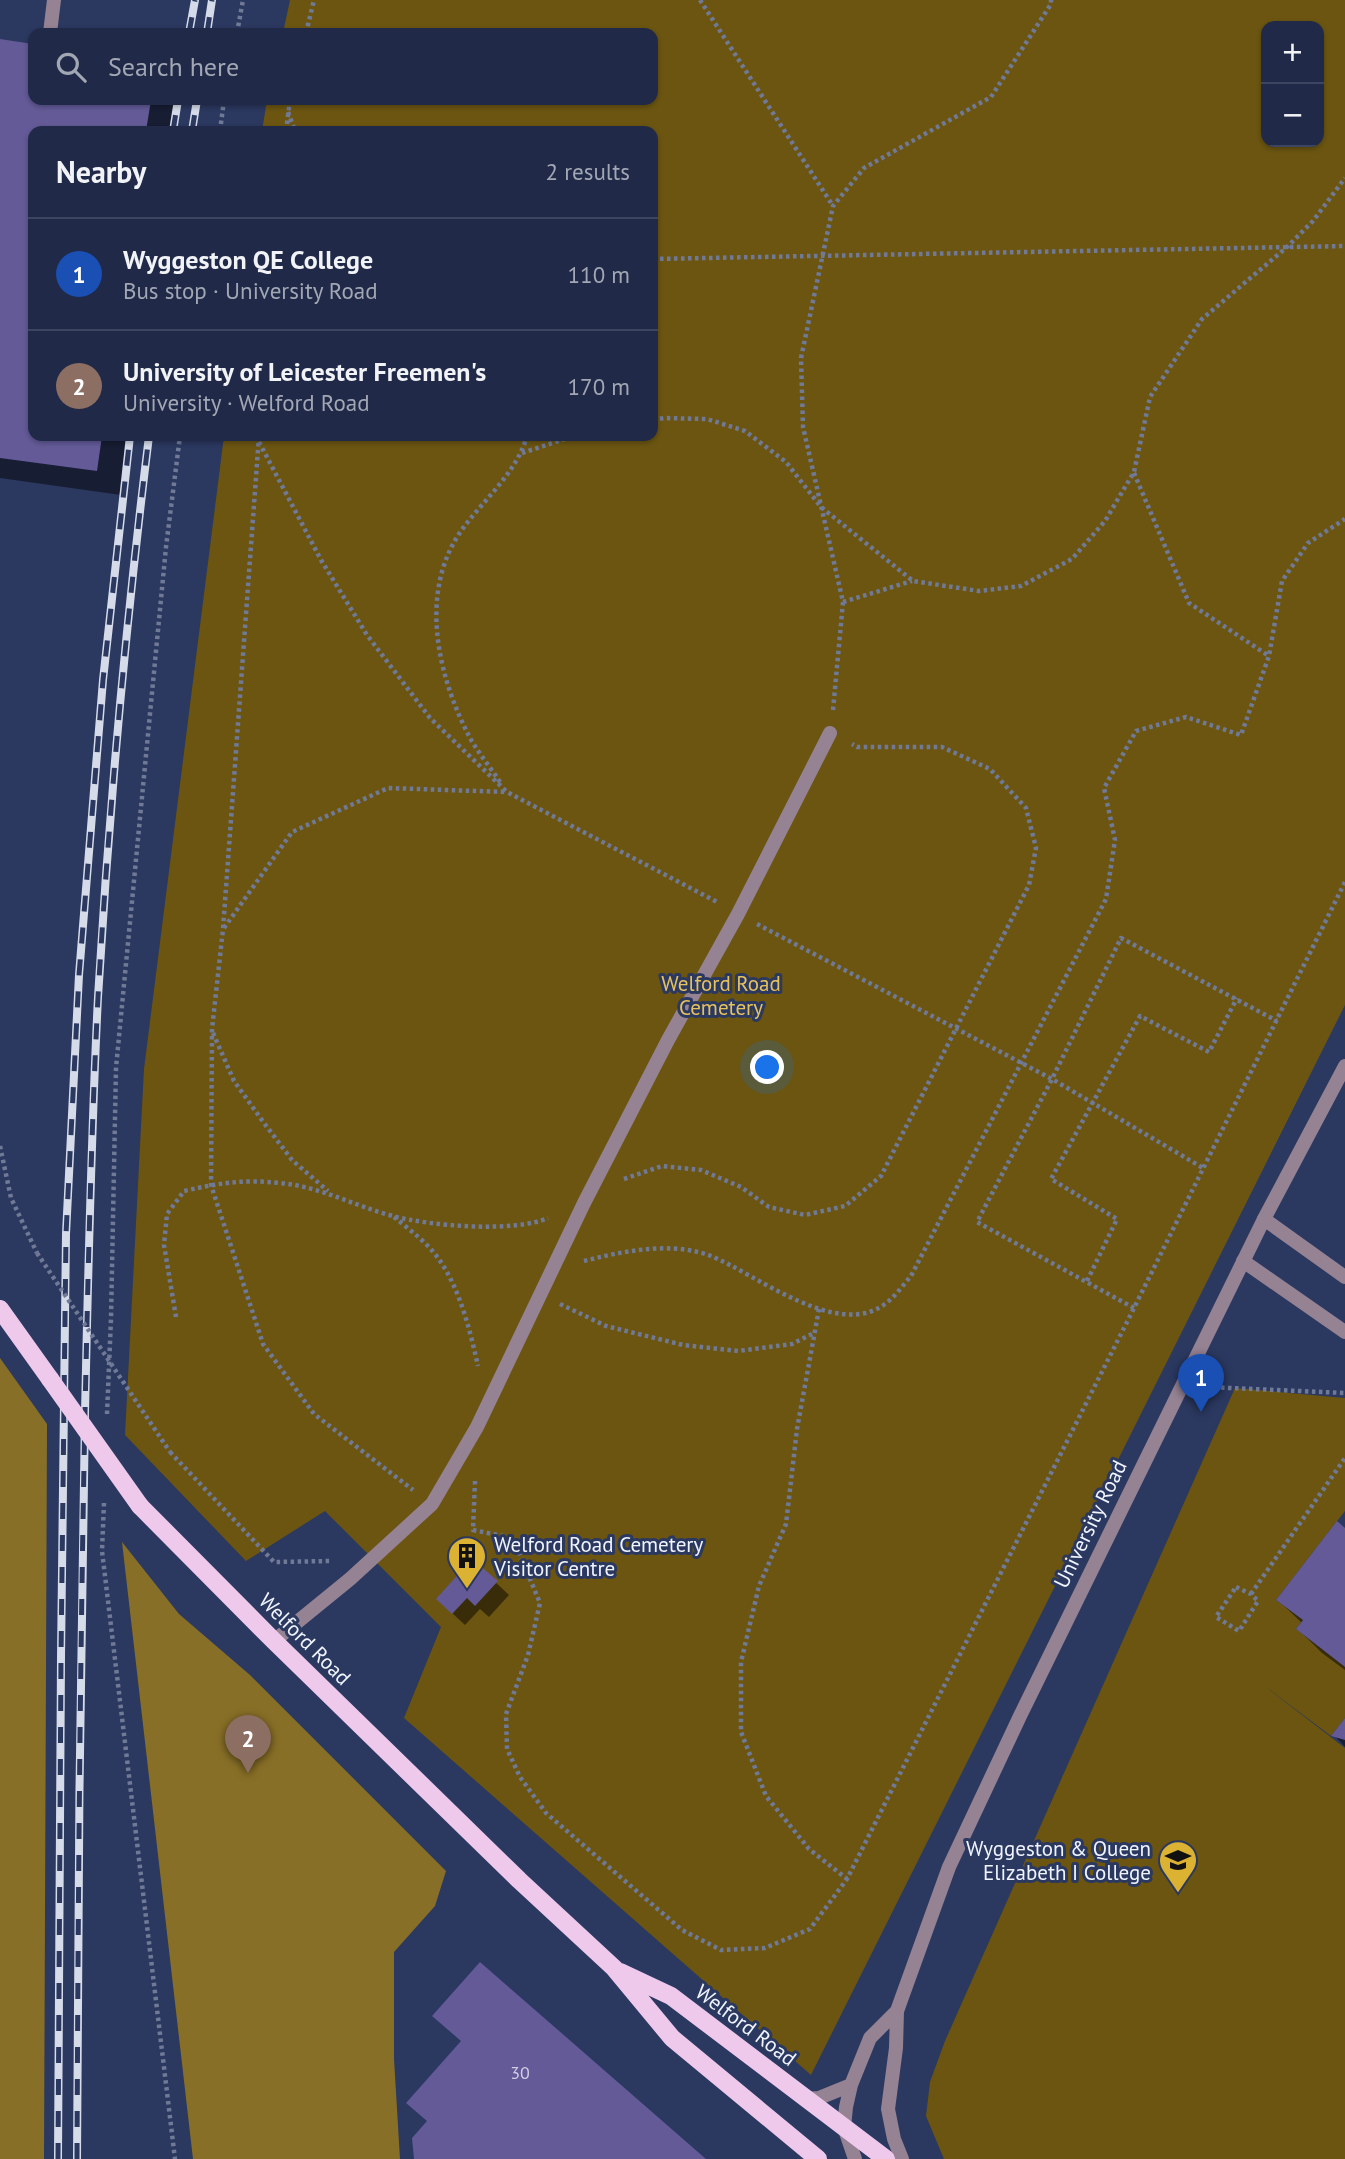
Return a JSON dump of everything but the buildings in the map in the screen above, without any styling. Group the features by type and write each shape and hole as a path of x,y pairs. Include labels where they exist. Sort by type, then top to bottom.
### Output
{"main road":[{"name":"Welford Road","path":"0,1309 140,1506 519,1880 614,1968 672,2038 818,2159"},
{"name":"Welford Road","path":"614,1968 671,1996 886,2159"}],"street":[{"path":"51,28 54,0"},
{"path":"274,1641 350,1579 432,1504 477,1427 584,1203 668,1040 738,914 830,733"},
{"name":"University Road","path":"902,2159 894,2139 888,2109 896,2048 897,2011 948,1867 1243,1261 1345,1066"},
{"path":"1264,1219 1345,1277"},
{"path":"1243,1261 1345,1332"},
{"name":"University Road","path":"852,2085 870,2038 897,2011"},
{"path":"805,2099 819,2098 852,2085"},
{"path":"852,2085 844,2127 855,2159"}],"path":[{"path":"238,28 243,0"},
{"path":"307,28 314,0"},
{"path":"700,0 833,206"},
{"path":"176,1317 164,1245 167,1214 184,1191 211,1185 243,1180 282,1183 330,1193 393,1216 446,1224 498,1226 539,1222 584,1203 620,1180 662,1166 701,1170 741,1187 768,1207 805,1215 845,1206 881,1176 1029,885 1036,848 1026,808 990,769 942,747 857,747 830,733 843,602 803,427 801,358 833,206 864,168 991,97 1051,4 1051,0"},
{"path":"221,126 223,105"},
{"path":"286,126 289,105"},
{"path":"288,111 293,126"},
{"path":"843,602 913,581 979,591 1021,586 1072,559 1105,521 1134,472 1150,397 1202,319 1287,247 1313,221 1345,178"},
{"path":"658,259 1345,246"},
{"path":"658,419 707,419 745,431 786,463 821,507 913,581"},
{"path":"107,1414 116,1068 166,547 179,441"},
{"path":"259,441 223,929 212,1029 211,1185 263,1344 314,1414 432,1504"},
{"path":"260,441 321,559 367,635 430,718 507,792 1052,1079 1203,1168"},
{"path":"507,792 471,739 444,676 436,622 441,570 461,532 522,453 526,441"},
{"path":"522,453 559,441"},
{"path":"1134,472 1189,603 1269,656"},
{"path":"815,1332 792,1344 738,1351 683,1345 606,1326 543,1289 583,1261 624,1250 670,1248 710,1256 779,1293 819,1309 857,1315 884,1305 911,1276 1106,899 1115,840 1104,788 1136,731 1186,717 1241,735 1269,656 1282,581 1308,543 1345,519"},
{"path":"223,929 292,832 388,788 507,792"},
{"path":"475,1479 473,1530 513,1538 540,1603 528,1655 506,1714 506,1737 507,1749 520,1777 546,1813 682,1930 721,1950 765,1948 810,1929 847,1880 1135,1308 1345,882"},
{"path":"1135,1308 977,1222 1052,1079 1121,938 1277,1021"},
{"path":"1087,1281 1117,1219 1051,1179 1140,1016 1209,1052 1237,998"},
{"path":"212,1029 234,1081 264,1123 292,1160 330,1193"},
{"path":"0,1146 11,1198 37,1253 170,1452 274,1562 339,1561 350,1579"},
{"path":"393,1216 429,1247 453,1283 469,1323 486,1408"},
{"path":"819,1309 797,1429 786,1524 759,1586 741,1662 741,1732 766,1796 809,1849 847,1880"},
{"path":"1182,1386 1345,1394"},
{"path":"1251,1594 1345,1458"},
{"path":"104,1497 102,1551 175,2159"},
{"path":"1236,1587 1251,1594 1258,1601 1239,1631 1216,1617 1236,1587"}],"green space":[{"name":"Welford Road Cemetery","path":"290,0 1345,0 1345,1005 811,2075 404,1718 441,1627 325,1511 246,1561 125,1435 144,1069 223,441 658,441 658,126 263,126 266,105 658,105 658,28 284,28"},
{"name":"Wyggeston & Queen Elizabeth I College","path":"1235,1388 1345,1398 1345,1511 1276,1600 1303,1620 1296,1629 1345,1667 1345,1718 1331,1736 1262,1684 1345,1748 1345,2159 944,2159 926,2116 930,2082 945,2041"}],"shaded area":[{"path":"0,1358 47,1424 44,2159 0,2159"},
{"path":"122,1542 179,1614 250,1675 446,1871 435,1906 394,1952 394,2059 400,2159 193,2159"}],"railway":[{"path":"190,28 195,0"},
{"path":"208,28 212,0"},
{"path":"174,126 177,105"},
{"path":"193,126 196,105"},
{"path":"58,2159 66,1234 79,975 103,680 129,441"},
{"path":"77,2159 83,1506 96,1049 102,927 119,716 148,441"}],"place":[{"name":"Wyggeston QE College","path":"1201,1412"},
{"name":"Welford Road Cemetery Visitor Centre","path":"467,1590"},
{"name":"University of Leicester Freemen's","path":"248,1773"},
{"name":"Wyggeston & Queen Elizabeth I College","path":"1178,1894"}]}
